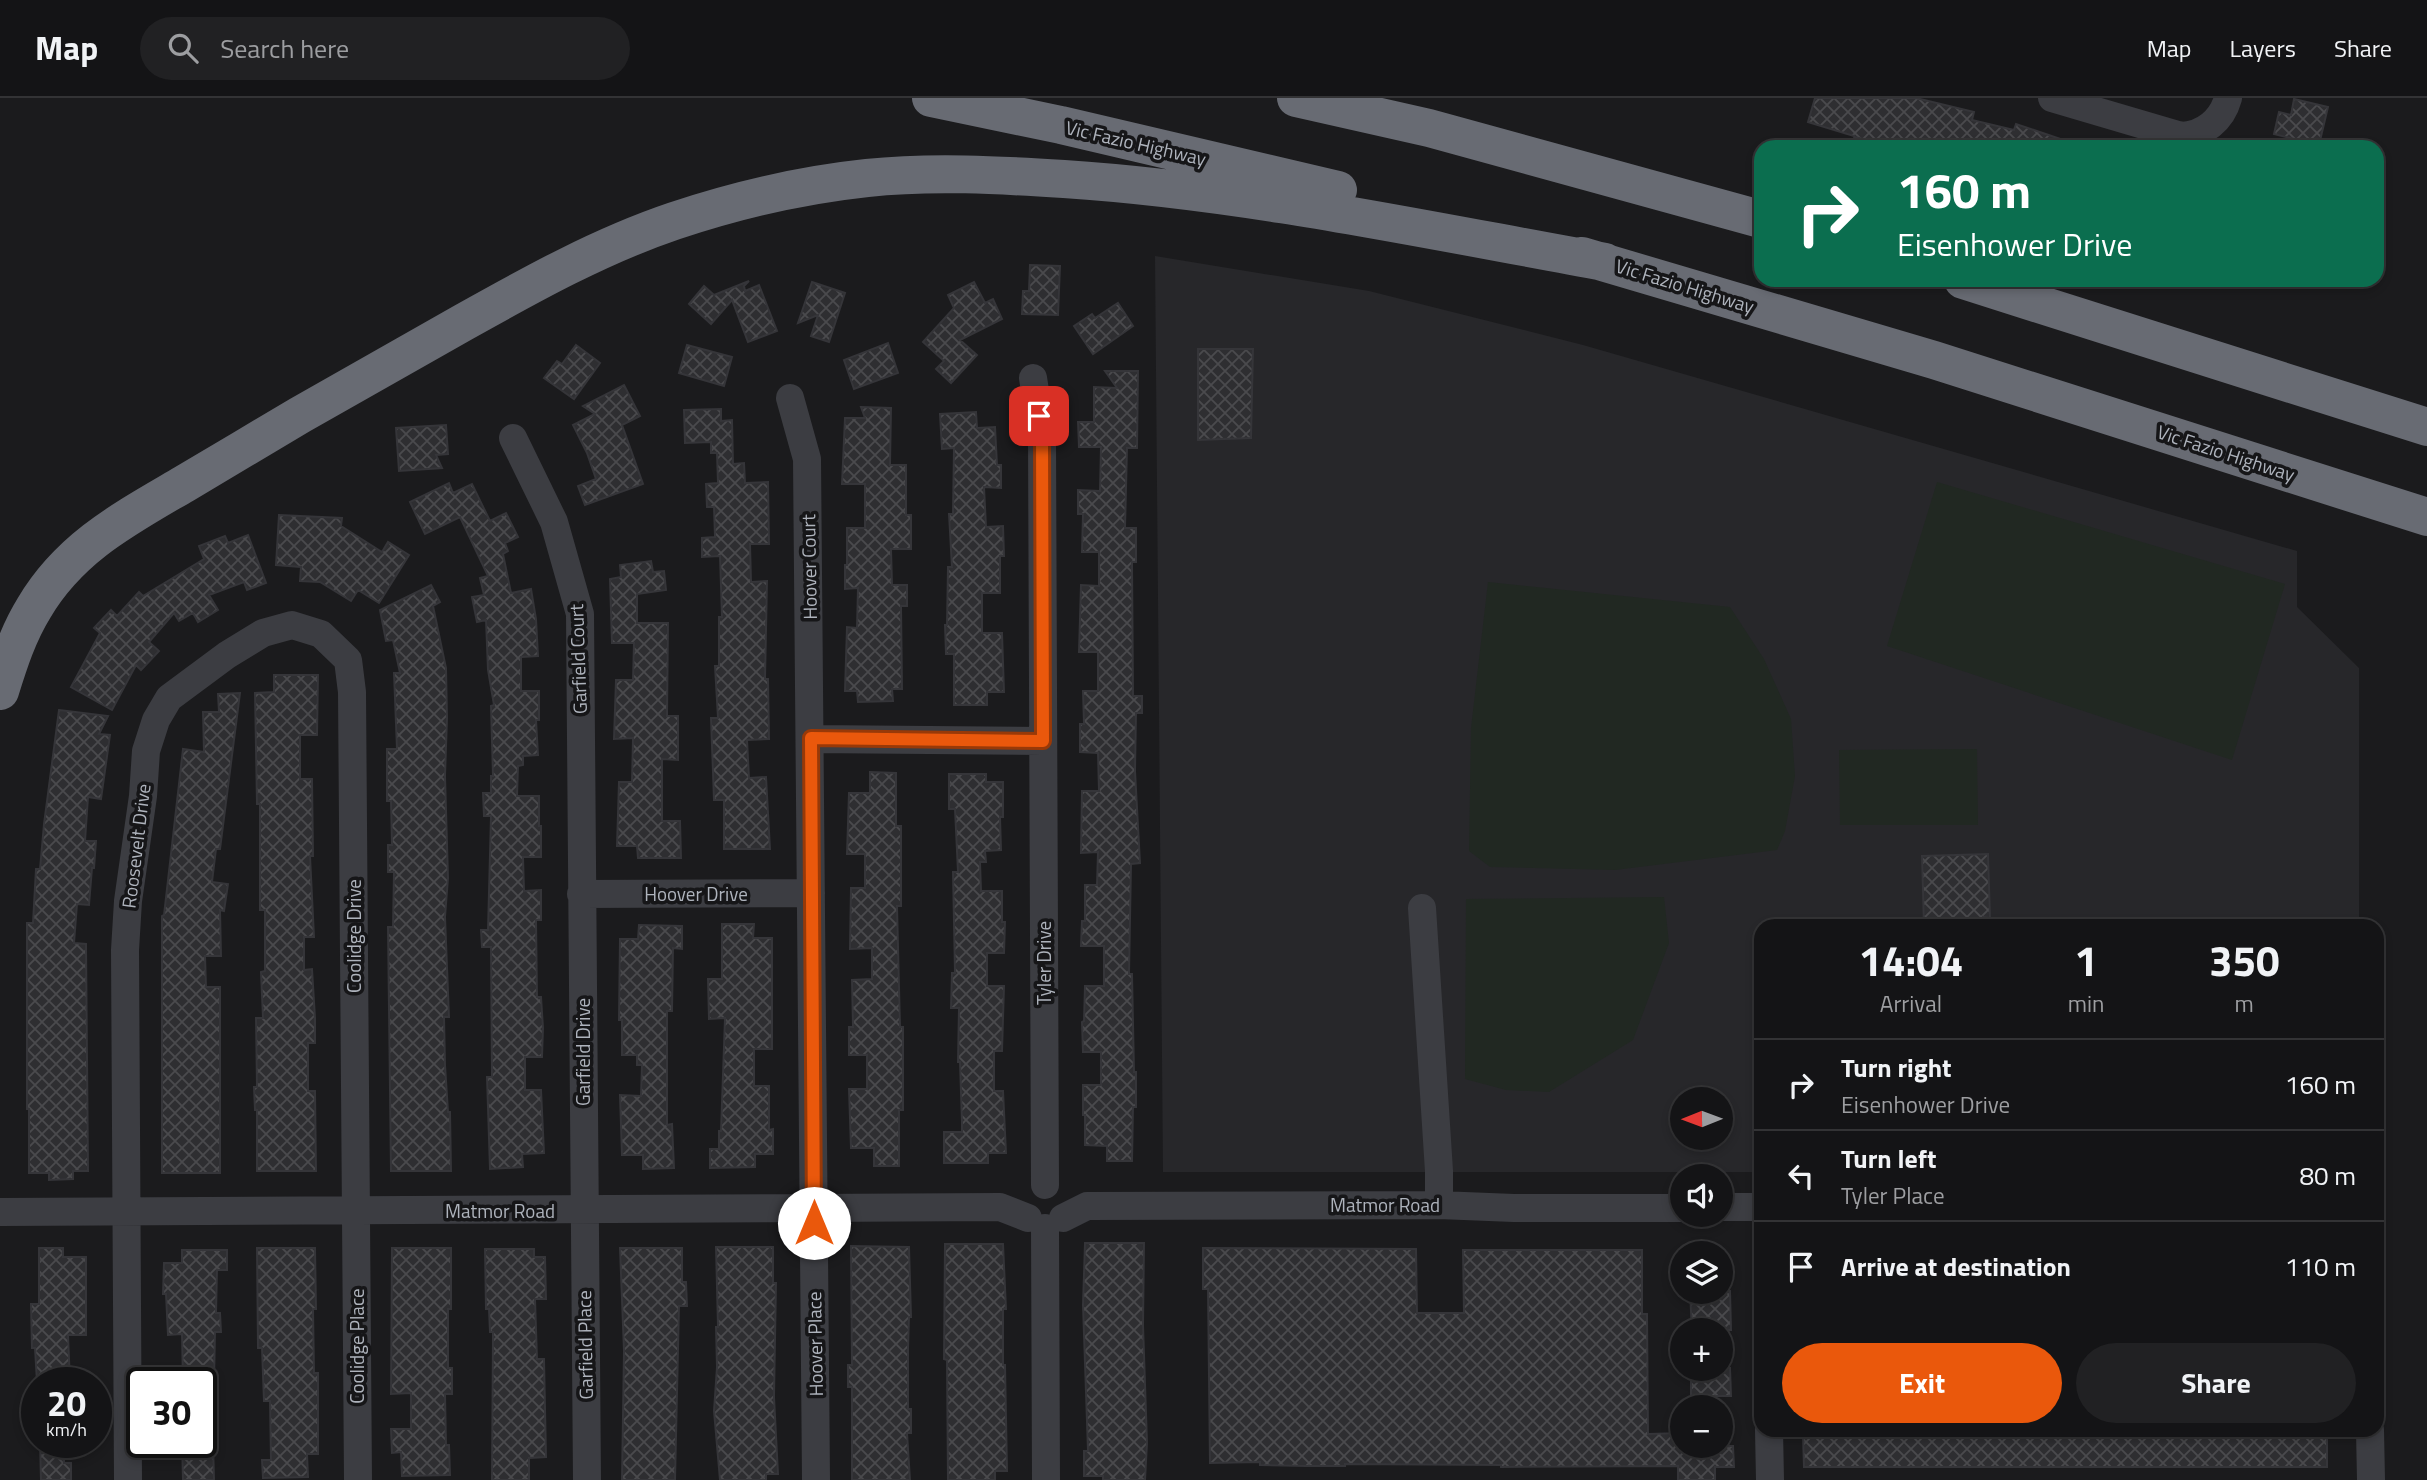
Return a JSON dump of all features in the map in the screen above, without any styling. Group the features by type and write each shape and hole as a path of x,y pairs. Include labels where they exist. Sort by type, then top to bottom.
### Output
{"highway":[{"name":"Vic Fazio Highway","path":"931,98 1061,125 1325,187 1605,262 1934,360 2427,516"},
{"path":"1296,98 1429,128 1754,217"},
{"path":"1364,98 1429,128"},
{"path":"0,691 16,643 35,606 64,567 95,538 281,426 535,282 600,250 673,221 756,197 813,185 938,174 1087,181 1175,188 1251,199 1605,262"},
{"path":"1985,287 2427,427"}],"street":[{"path":"2052,98 2181,136 2192,135 2220,117 2228,98"},
{"name":"Tyler Drive","path":"1033,378 1042,436 1043,741 1051,1206 1046,1480"},
{"name":"Hoover Court","path":"790,398 807,459 811,738"},
{"name":"Garfield Court","path":"513,438 554,522 580,614 582,894"},
{"name":"Roosevelt Drive","path":"128,1480 125,950 128,901 143,796 146,751 156,720 169,698 227,655 263,633 292,625 321,634 348,660"},
{"name":"Coolidge Drive","path":"348,660 352,692 356,1211"},
{"path":"813,1208 811,738 1043,741"},
{"name":"Hoover Drive","path":"582,894 811,893"},
{"name":"Garfield Drive","path":"582,894 584,1210"},
{"path":"1422,908 1439,1205"},
{"name":"Matmor Road","path":"0,1212 1439,1205 1514,1209 1670,1208"},
{"path":"1733,1208 1754,1207"},
{"name":"Hoover Place","path":"813,1208 816,1480"},
{"name":"Garfield Place","path":"584,1210 587,1480"},
{"name":"Coolidge Place","path":"356,1211 358,1480"},
{"path":"1769,1437 1770,1480"},
{"path":"2370,1437 2371,1480"}],"shaded area":[{"path":"1155,256 1369,291 1583,345 2297,551 2297,607 2359,668 2359,919 1754,919 1754,1172 1733,1172 1733,1164 1670,1164 1670,1172 1163,1172"},
{"path":"1937,482 2285,584 2232,760 1887,646"},
{"path":"1488,582 1730,607 1764,659 1791,719 1795,776 1785,831 1777,850 1615,870 1490,867 1469,851 1471,728"},
{"path":"1977,749 1978,825 1840,825 1839,750"},
{"path":"1664,897 1669,943 1633,1040 1549,1092 1506,1090 1465,1079 1466,899"}],"building":[{"path":"1815,98 1916,98 1974,112 1972,120 2014,130 2016,124 2063,140 1868,140 1808,122"},
{"path":"2294,99 2328,107 2320,140 2299,140 2274,134 2279,112 2291,115"},
{"path":"1030,265 1060,266 1058,315 1022,314 1023,291 1029,291"},
{"path":"749,281 744,286 745,291 759,285 777,331 748,342 732,300 711,324 689,304 704,286 714,295"},
{"path":"812,282 845,293 829,342 811,336 818,315 798,323"},
{"path":"974,282 985,303 993,299 1002,319 960,340 977,355 951,383 936,369 944,361 923,342 954,308 948,295"},
{"path":"1118,303 1133,326 1093,354 1074,326 1092,314 1095,318"},
{"path":"888,343 898,373 854,389 844,360"},
{"path":"576,345 600,363 574,399 544,378 557,361 562,364"},
{"path":"687,345 732,357 724,386 679,373"},
{"path":"1198,349 1253,349 1251,438 1198,440"},
{"path":"1105,371 1138,371 1137,448 1127,448 1125,528 1136,528 1136,562 1132,562 1133,696 1142,696 1142,713 1136,713 1135,771 1140,863 1131,864 1129,974 1132,974 1136,1072 1132,1161 1107,1161 1107,1146 1085,1145 1083,1115 1083,1085 1101,1085 1101,1052 1083,1052 1082,1022 1085,986 1104,986 1104,946 1081,946 1082,921 1085,921 1085,885 1097,885 1098,852 1081,853 1082,791 1099,791 1098,753 1080,752 1080,724 1084,724 1083,691 1098,691 1098,652 1079,652 1081,585 1099,586 1099,552 1082,552 1083,514 1078,514 1078,490 1100,491 1101,447 1079,447 1078,422 1094,422 1094,387 1117,388"},
{"path":"624,385 640,416 622,425 643,484 585,505 578,486 596,479 573,425 595,414 583,406"},
{"path":"861,407 891,408 890,465 906,465 906,515 911,515 911,549 891,549 892,585 907,585 907,606 901,606 902,689 892,689 893,701 858,702 857,691 845,691 847,627 857,628 858,588 845,589 847,528 865,528 865,484 842,484 845,418 865,418"},
{"path":"721,409 721,421 732,420 733,464 744,463 745,483 768,482 769,544 750,544 751,582 767,581 765,679 768,679 769,739 747,740 749,778 766,777 770,849 724,849 724,800 714,800 711,718 718,718 715,666 719,666 719,617 722,617 720,556 702,557 702,538 715,537 714,507 707,507 706,484 718,483 717,453 711,453 711,442 685,443 684,410"},
{"path":"976,412 977,428 995,427 997,465 1001,465 1001,488 984,487 986,527 1003,526 1004,556 1000,556 1000,593 982,593 982,633 1002,633 1004,692 987,692 987,705 954,705 954,654 946,654 945,625 948,567 952,567 949,514 953,514 954,448 942,449 940,414"},
{"path":"446,425 448,454 436,455 442,468 399,471 396,428"},
{"path":"449,483 453,493 472,484 490,521 506,513 518,537 505,543 508,551 503,554 511,593 531,589 536,619 538,656 521,657 521,691 539,691 539,720 536,720 538,755 523,756 523,765 518,766 517,796 539,796 541,857 523,857 524,891 541,890 541,920 536,920 537,997 541,997 542,1057 525,1057 525,1090 541,1090 544,1153 522,1154 523,1167 490,1169 487,1077 492,1077 491,947 482,947 481,930 488,930 491,816 484,816 483,793 491,793 491,706 494,705 488,670 486,620 477,622 472,597 484,595 480,578 488,576 460,517 425,534 410,502"},
{"path":"279,515 342,518 341,526 382,552 388,542 409,555 379,603 358,590 351,601 320,582 300,581 301,567 276,565"},
{"path":"248,535 266,583 247,590 244,582 209,595 218,610 198,622 193,613 179,621 174,613 149,642 159,651 141,670 136,665 112,710 71,687 100,633 94,628 111,610 117,616 139,592 143,596 204,559 199,546 225,536 228,543"},
{"path":"651,561 653,572 664,571 666,590 637,594 637,623 668,623 667,716 678,716 678,760 662,759 662,821 680,821 681,858 638,858 637,846 617,846 619,782 632,782 633,738 614,739 616,680 633,680 634,643 612,643 610,579 621,577 620,565"},
{"path":"431,585 440,602 433,606 446,668 448,878 445,917 449,1017 444,1017 451,1171 391,1171 388,927 393,927 394,872 388,872 388,845 392,845 391,801 387,801 387,749 397,749 394,673 400,673 393,640 386,641 380,610"},
{"path":"274,675 318,675 317,735 300,735 300,779 312,779 313,856 310,856 314,937 304,937 304,970 312,969 315,1018 315,1043 308,1043 308,1091 315,1091 316,1171 257,1171 257,1110 254,1087 257,1087 256,1018 263,1018 261,972 265,971 265,910 260,910 260,804 257,804 255,693 274,692"},
{"path":"240,693 220,849 216,849 212,882 228,884 224,911 220,910 221,956 205,956 206,987 220,987 220,1173 162,1173 162,916 183,749 204,752 203,712 219,712 218,694"},
{"path":"59,710 108,716 99,734 110,735 101,799 88,797 85,841 96,841 94,868 89,905 77,904 74,943 86,944 88,1171 73,1171 73,1179 49,1180 49,1173 29,1173 27,923 33,923 36,869 40,869"},
{"path":"870,772 896,773 896,826 901,826 901,906 897,906 900,1027 903,1027 903,1110 899,1110 899,1166 874,1166 874,1148 851,1148 849,1089 867,1089 867,1055 849,1055 849,1027 853,1027 852,980 872,979 872,948 850,949 851,888 865,888 865,854 847,854 849,793 870,793"},
{"path":"949,774 986,774 986,782 1003,782 1001,850 985,851 986,862 980,862 981,891 1002,891 1002,922 1005,922 1004,953 987,953 987,986 1004,986 1002,1051 994,1051 994,1091 1003,1091 1006,1153 988,1153 988,1163 944,1163 944,1132 962,1132 958,1062 959,1008 951,1008 952,973 955,973 953,872 958,872 955,809 949,809"},
{"path":"1988,854 1990,918 1924,919 1922,856"},
{"path":"722,924 754,924 753,938 772,938 772,1049 754,1049 754,1086 769,1086 769,1130 773,1129 773,1154 755,1154 755,1167 710,1168 710,1149 719,1149 721,1131 725,1018 709,1019 708,979 722,979"},
{"path":"639,925 682,926 682,949 673,948 672,1011 667,1011 667,1125 672,1124 674,1168 643,1169 643,1155 622,1155 620,1095 641,1096 642,1065 637,1065 637,1055 622,1055 622,1020 619,1020 620,939 638,939"},
{"path":"1085,1243 1144,1243 1143,1325 1147,1443 1145,1480 1103,1480 1103,1476 1084,1476 1084,1451 1088,1451 1083,1305"},
{"path":"945,1244 1003,1244 1006,1309 1003,1309 1003,1365 1007,1471 995,1471 995,1480 948,1480 947,1360 944,1359"},
{"path":"851,1246 909,1247 911,1317 908,1409 911,1409 911,1433 907,1433 910,1480 852,1480 852,1387 848,1387 848,1365 852,1365"},
{"path":"716,1247 773,1247 773,1283 776,1283 774,1397 778,1474 766,1474 766,1480 720,1480 714,1411 718,1327"},
{"path":"39,1248 63,1248 63,1257 86,1257 86,1335 68,1335 69,1367 36,1367 35,1348 32,1348 31,1304 39,1304"},
{"path":"257,1248 315,1248 316,1309 313,1309 314,1373 318,1373 318,1454 307,1454 308,1477 263,1478 262,1460 271,1460 270,1401 264,1401 262,1348 258,1348"},
{"path":"392,1248 451,1248 448,1368 452,1368 452,1394 445,1394 446,1445 449,1445 450,1475 402,1476 401,1452 392,1453 391,1429 411,1429 411,1393 391,1394"},
{"path":"620,1248 682,1248 682,1282 686,1282 687,1306 679,1306 675,1480 622,1480 624,1351"},
{"path":"1203,1248 1416,1249 1417,1313 1464,1313 1463,1250 1642,1250 1642,1314 1647,1314 1648,1434 1670,1433 1670,1458 1733,1458 1733,1446 1734,1467 1715,1467 1715,1480 1678,1480 1678,1466 1306,1466 1260,1465 1260,1462 1210,1463 1208,1289 1203,1289"},
{"path":"485,1249 534,1249 534,1257 545,1257 546,1299 535,1299 537,1359 544,1359 546,1457 529,1458 529,1480 492,1480 493,1332 490,1332 489,1309 486,1309"},
{"path":"182,1250 227,1250 227,1270 217,1270 216,1313 220,1313 221,1332 215,1332 214,1367 183,1367 182,1334 168,1335 166,1294 163,1294 164,1263 182,1263"},
{"path":"1691,1304 1730,1304 1731,1318 1691,1318"},
{"path":"1691,1381 1730,1381 1731,1395 1691,1395"},
{"path":"1803,1437 2327,1437 2327,1467 1804,1467"},
{"path":"40,1458 64,1458 64,1463 71,1463 71,1480 41,1480"},
{"path":"182,1458 213,1458 214,1480 183,1480"}],"route":[{"path":"814,1223 811,738 1043,741 1042,436 1039,416"}]}
